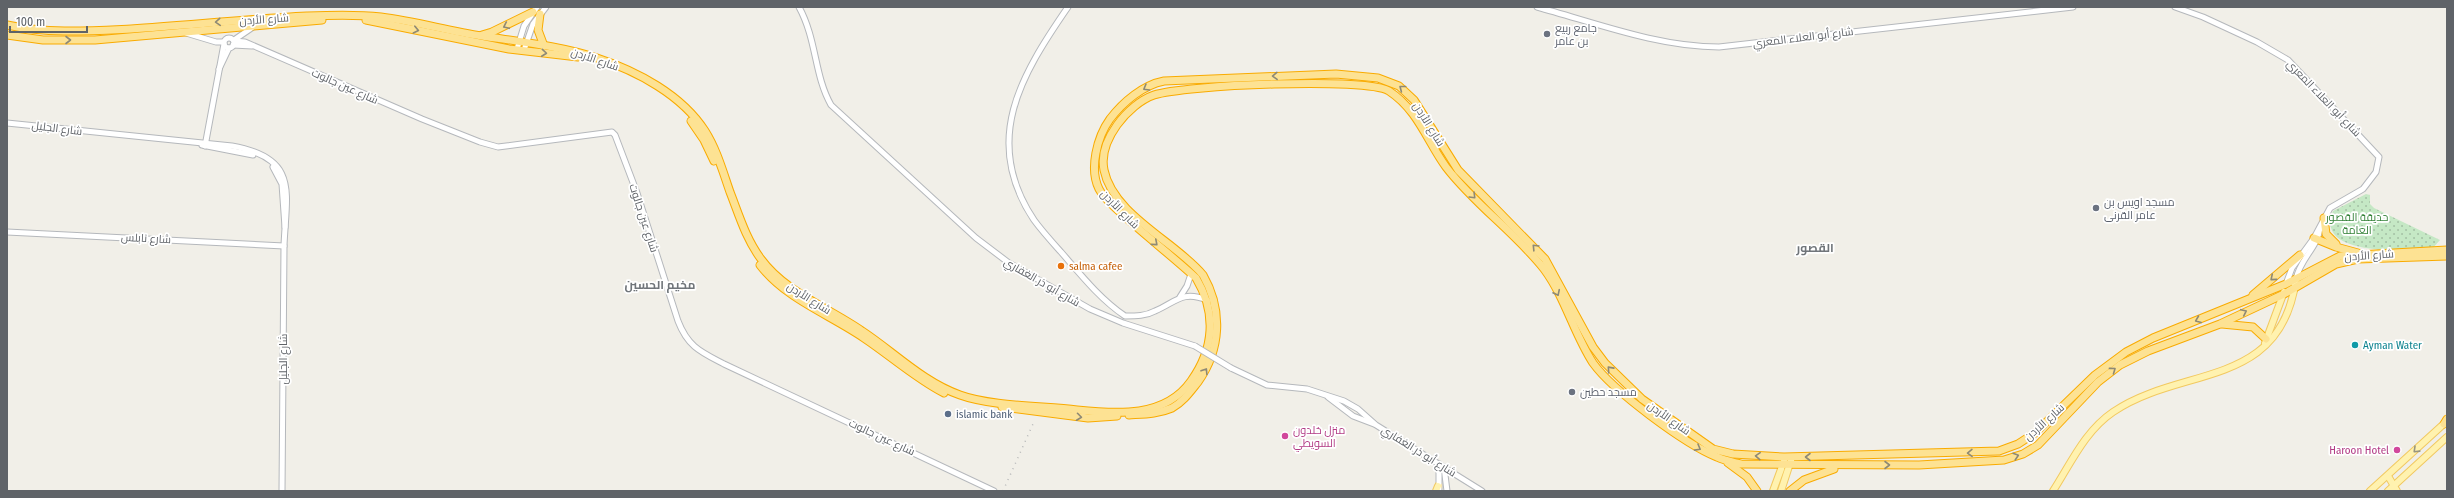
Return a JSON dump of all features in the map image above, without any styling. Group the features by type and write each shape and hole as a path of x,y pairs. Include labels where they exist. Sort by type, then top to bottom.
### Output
{"highway":[{"path":"478,36 492,32 537,11 538,30 544,46"},
{"name":"شارع الأردن","path":"10,26 74,32 305,16 361,15 384,17 478,36 571,55 593,62 632,77 666,98 688,117 704,140 747,245 760,265 775,282 809,306 835,319 864,338 930,386 948,396 972,403 1026,407"},
{"name":"شارع الأردن","path":"9,36 43,40 94,40 253,27 316,20 363,19 471,42 521,46 544,46 595,58 626,70 658,88 690,113 710,141 756,252 768,267 787,284 864,332 926,378 949,391 972,399 1100,418 1161,412 1173,407 1185,398 1205,372 1216,344 1218,328 1206,280 1199,270 1149,228 1117,197 1104,170 1104,152 1118,124 1139,103 1148,98 1182,89 1336,83 1376,86 1388,91 1402,101 1412,111 1438,156 1457,180 1542,267 1587,353 1608,380 1690,444 1725,460 1741,464 1783,466 1848,466 1998,461 2023,454 2045,439 2098,382 2120,365 2148,351 2220,324 2284,294 2346,260 2447,256"},
{"path":"9,36 10,26"},
{"name":"شارع الأردن","path":"1040,409 1107,413 1158,407 1172,401 1190,383 1205,357 1211,328 1207,300 1198,282 1191,274 1103,196 1097,184 1095,164 1097,147 1103,131 1114,115 1136,95 1153,84 1170,80 1250,76 1358,75 1387,80 1399,86 1414,100 1458,170 1545,259 1593,347 1613,373 1642,399 1713,449 1732,454 1788,457 1994,452 2005,450 2035,433 2087,382 2126,352 2153,338 2286,284 2338,257 2360,254 2447,250"},
{"path":"1250,76 1250,86"},
{"path":"2324,218 2326,234 2342,249"},
{"path":"2316,238 2342,249 2360,254"},
{"path":"2247,300 2300,255"},
{"path":"2220,324 2253,327 2265,342"},
{"path":"1725,460 1747,477 1757,491"},
{"path":"1790,491 1804,480 1825,470 1848,466"}],"main road":[{"path":"2053,491 2083,442 2096,426 2113,412 2148,394 2226,370 2243,362 2265,342 2272,338 2284,319 2295,288 2296,279"},
{"path":"2265,342 2284,294 2286,284"},
{"path":"2370,491 2446,422"},
{"path":"2393,490 2447,437"},
{"path":"1773,491 1788,457"},
{"path":"1781,491 1791,466 1788,457"},
{"path":"2388,476 2393,490"},
{"path":"2383,480 2393,490"}],"street":[{"path":"521,46 537,11 546,7"},
{"name":"شارع أبو ذر الغفاري","path":"799,7 810,30 823,89 831,105 976,238 1032,278 1090,309 1123,323 1195,346 1231,368 1267,385 1307,389 1326,395 1358,409 1376,425 1482,491"},
{"path":"1068,7 1039,50 1020,86 1009,124 1008,151 1013,175 1034,220 1110,306 1125,316 1151,313 1180,297 1193,295 1207,300"},
{"name":"شارع أبو العلاء المعري","path":"1537,7 1644,37 1703,47 2073,7"},
{"name":"شارع أبو العلاء المعري","path":"2175,7 2203,17 2257,42 2288,60 2379,156 2379,165 2363,189 2330,208 2320,226 2316,238"},
{"path":"219,70 232,44 253,27"},
{"path":"185,33 216,42 232,44"},
{"path":"204,145 224,43 229,38 232,44"},
{"name":"شارع عين جالوت","path":"232,44 243,41 422,119 492,146 502,147 612,132 615,135 637,193 678,321 684,336 692,345 724,364 994,491"},
{"name":"شارع الجليل","path":"7,123 204,145 250,154 270,163 281,181 285,227 282,491"},
{"name":"شارع نابلس","path":"7,232 284,246"},
{"path":"2286,284 2290,271 2300,255 2316,238"},
{"path":"2296,279 2300,265 2316,238"},
{"path":"1180,297 1187,286 1191,274"},
{"name":"شارع أبو ذر الغفاري","path":"1326,395 1353,416 1376,425"},
{"path":"1438,489 1442,466"},
{"path":"1442,466 1447,491"}],"green space":[{"name":"حديقة القصور العامة","path":"2366,194 2370,195 2370,204 2374,208 2440,240 2432,249 2386,250 2350,244 2337,237 2331,226 2333,211"}],"railway":[{"path":"1003,491 1033,424"}],"place":[{"name":"جامع ربيع بن عامر","path":"1547,34"},
{"name":"مسجد اويس بن عامر القرنى","path":"2096,208"},
{"name":"salma cafee","path":"1061,266"},
{"name":"Ayman Water","path":"2355,345"},
{"name":"مسجد حطين","path":"1572,392"},
{"name":"islamic bank","path":"948,414"},
{"name":"منزل خلدون السويطي","path":"1285,436"},
{"name":"Haroon Hotel","path":"2397,450"}],"district":[{"name":"القصور","path":"1815,248"},
{"name":"مخيم الحسين","path":"660,285"}]}
